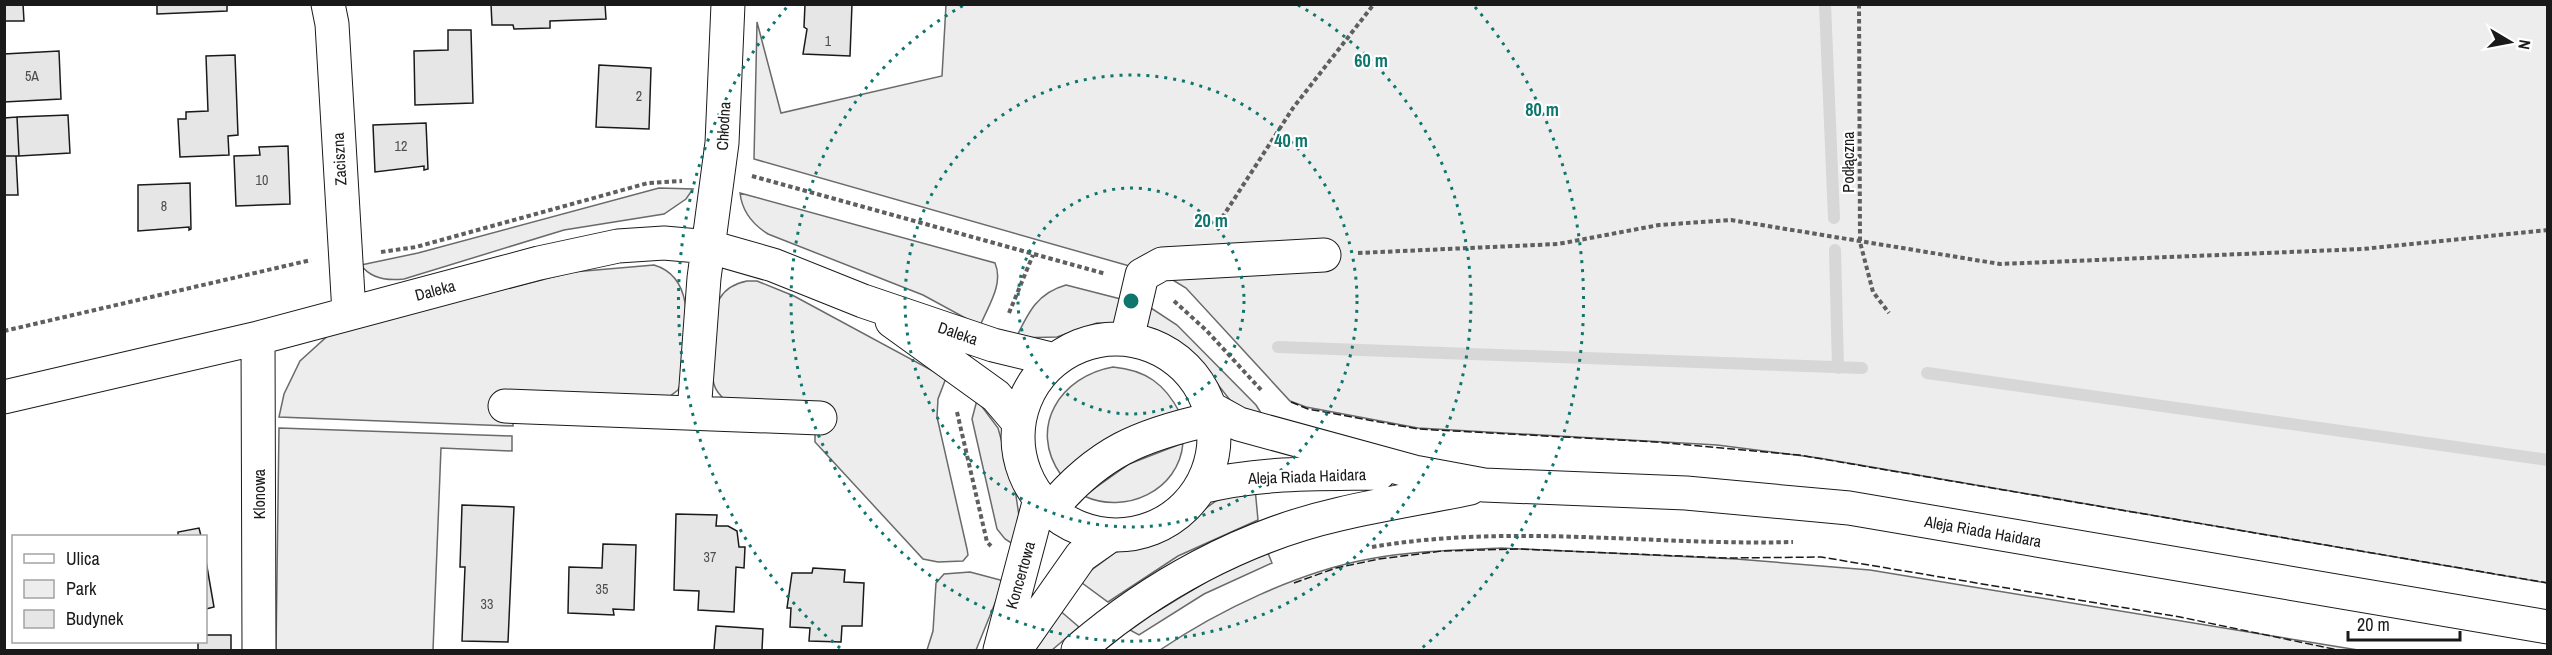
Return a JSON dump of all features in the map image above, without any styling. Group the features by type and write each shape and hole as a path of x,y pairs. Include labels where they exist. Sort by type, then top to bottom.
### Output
{"street":[{"name":"Zaciszna","path":"328,4 332,24 349,313"},
{"name":"Chłodna","path":"694,413 704,278 719,179 728,4"},
{"name":"Daleka","path":"4,397 258,338 539,263 618,246 664,243 710,247 773,265 863,301 1020,354 1055,360"},
{"path":"1127,339 1138,284 1142,275 1162,264 1194,260 1324,255"},
{"name":"Daleka","path":"863,301 996,396 1019,423"},
{"name":"Klonowa","path":"258,338 259,651"},
{"path":"1127,339 1164,351 1179,361 1192,375 1211,414 1214,435 1211,462 1201,487 1178,514 1162,524 1128,535 1110,535 1090,532 1071,525 1045,504 1029,482 1022,463 1018,443 1019,423 1026,399 1038,378 1055,360 1089,343 1127,339"},
{"path":"505,406 820,418"},
{"path":"1045,504 1074,481 1132,442 1211,414"},
{"name":"Aleja Riada Haidara","path":"1211,414 1239,424 1414,472 1484,485 1686,493 1849,508 2547,627"},
{"name":"Aleja Riada Haidara","path":"1201,487 1234,479 1271,475 1414,472"},
{"path":"1078,651 1133,605 1212,560 1280,532 1339,514 1484,485"},
{"name":"Koncertowa","path":"1000,651 1045,504"},
{"name":"Koncertowa","path":"1015,651 1081,556 1110,535"}],"path":[{"path":"1194,260 1293,108 1374,4"},
{"name":"Podłączna","path":"1859,4 1860,242 1874,292 1889,313"},
{"path":"4,331 295,262 416,247 648,183 753,176 1138,284 1180,304 1266,396"},
{"path":"1324,255 1558,244 1659,225 1731,220 2000,264 2363,249 2547,230"},
{"path":"958,403 957,419 987,542 996,552"},
{"path":"1368,548 1447,537 1494,535 1729,544 1800,542"}],"green space":[{"path":"946,5 2547,5 2547,583 1819,458 1717,445 1418,428 1306,407 1290,401 1186,288 1168,277 754,159 757,22 781,113 942,76"},
{"path":"659,188 693,189 686,199 664,214 564,230 404,279 380,278 365,270 361,265 418,253"},
{"path":"740,193 995,263 998,279 991,303 980,326 923,295 768,234 749,216 743,206"},
{"path":"654,265 669,272 678,284 684,298 686,314 682,380 678,390 670,396 513,422 513,426 279,417 284,394 300,361 332,332 573,272"},
{"path":"747,281 757,281 794,296 946,378 938,399 937,417 967,549 968,555 963,561 938,562 923,559 815,442 815,434 727,402 719,393 713,380 712,356 718,304 722,294"},
{"path":"1066,285 1148,306 1177,325 1256,405 1263,420 1230,400 1192,352 1155,329 1138,325 1097,323 1057,337 1016,338 1035,305 1048,293"},
{"path":"1113,367 1135,371 1153,380 1168,394 1180,413 1061,475 1051,457 1047,439 1049,422 1055,406 1065,392 1078,381 1094,372"},
{"path":"977,400 998,428 1015,489 1019,516 1016,546 1005,539 997,529 972,419"},
{"path":"279,428 512,436 512,451 441,448 433,650 276,650"},
{"path":"1183,443 1179,460 1172,474 1161,486 1147,495 1116,502 1100,501 1084,496 1129,464"},
{"path":"1255,488 1258,520 1178,556 1108,602 1078,580 1116,552 1160,541 1216,501"},
{"path":"1501,548 1736,559 1870,570 2358,650 1160,650 1208,621 1260,594 1315,573 1385,556"},
{"path":"1268,553 1272,563 1204,594 1139,635 1128,629 1227,569"},
{"path":"970,572 1004,581 976,650 927,650 933,631 936,583 944,574"},
{"path":"1058,609 1079,627 1052,650 1033,650"}],"building":[{"path":"4,4 23,4 24,21 4,21"},
{"path":"157,4 227,4 227,11 157,14"},
{"path":"491,4 605,4 606,19 550,21 550,28 514,29 513,25 492,25"},
{"path":"805,4 852,4 850,56 803,54 807,29 804,27"},
{"path":"448,30 471,30 473,103 415,105 414,51 448,50"},
{"path":"59,51 61,99 4,102 4,54"},
{"path":"235,55 238,135 228,136 229,155 180,157 178,119 186,119 186,112 208,111 206,56"},
{"path":"599,65 651,68 649,129 596,127"},
{"path":"68,115 70,153 19,156 17,117"},
{"path":"17,117 19,156 4,156 4,118"},
{"path":"426,123 428,169 424,170 424,166 375,172 373,125"},
{"path":"288,146 290,204 236,206 234,156 260,155 259,147"},
{"path":"4,156 16,156 18,195 4,195"},
{"path":"190,183 191,229 189,230 189,227 138,231 138,185"},
{"path":"462,505 514,507 508,642 462,641 465,567 460,567"},
{"path":"676,514 717,515 716,526 728,526 737,531 739,547 745,547 744,568 736,567 734,612 698,610 699,591 674,590"},
{"path":"199,528 201,535 178,535 178,532"},
{"path":"603,544 636,545 634,610 613,609 614,615 568,613 569,567 602,568"},
{"path":"207,567 214,607 207,609"},
{"path":"813,568 845,570 844,582 864,583 862,626 842,626 841,642 809,641 810,628 790,627 791,608 787,608 792,573 812,573"},
{"path":"716,626 763,629 762,650 714,650"},
{"path":"207,635 231,635 231,650 198,650 198,643 207,643"}],"waterway":[{"path":"1825,4 1834,218"},
{"path":"1835,250 1838,368"},
{"path":"1278,347 1862,368"},
{"path":"1927,373 2548,460"}],"fence":[{"path":"1291,402 1308,409 1418,429 1656,442 1799,455 2548,583"},
{"path":"1294,583 1336,568 1379,559 1442,551 1519,549 1726,558 1821,557 2180,617 2338,650"}]}
